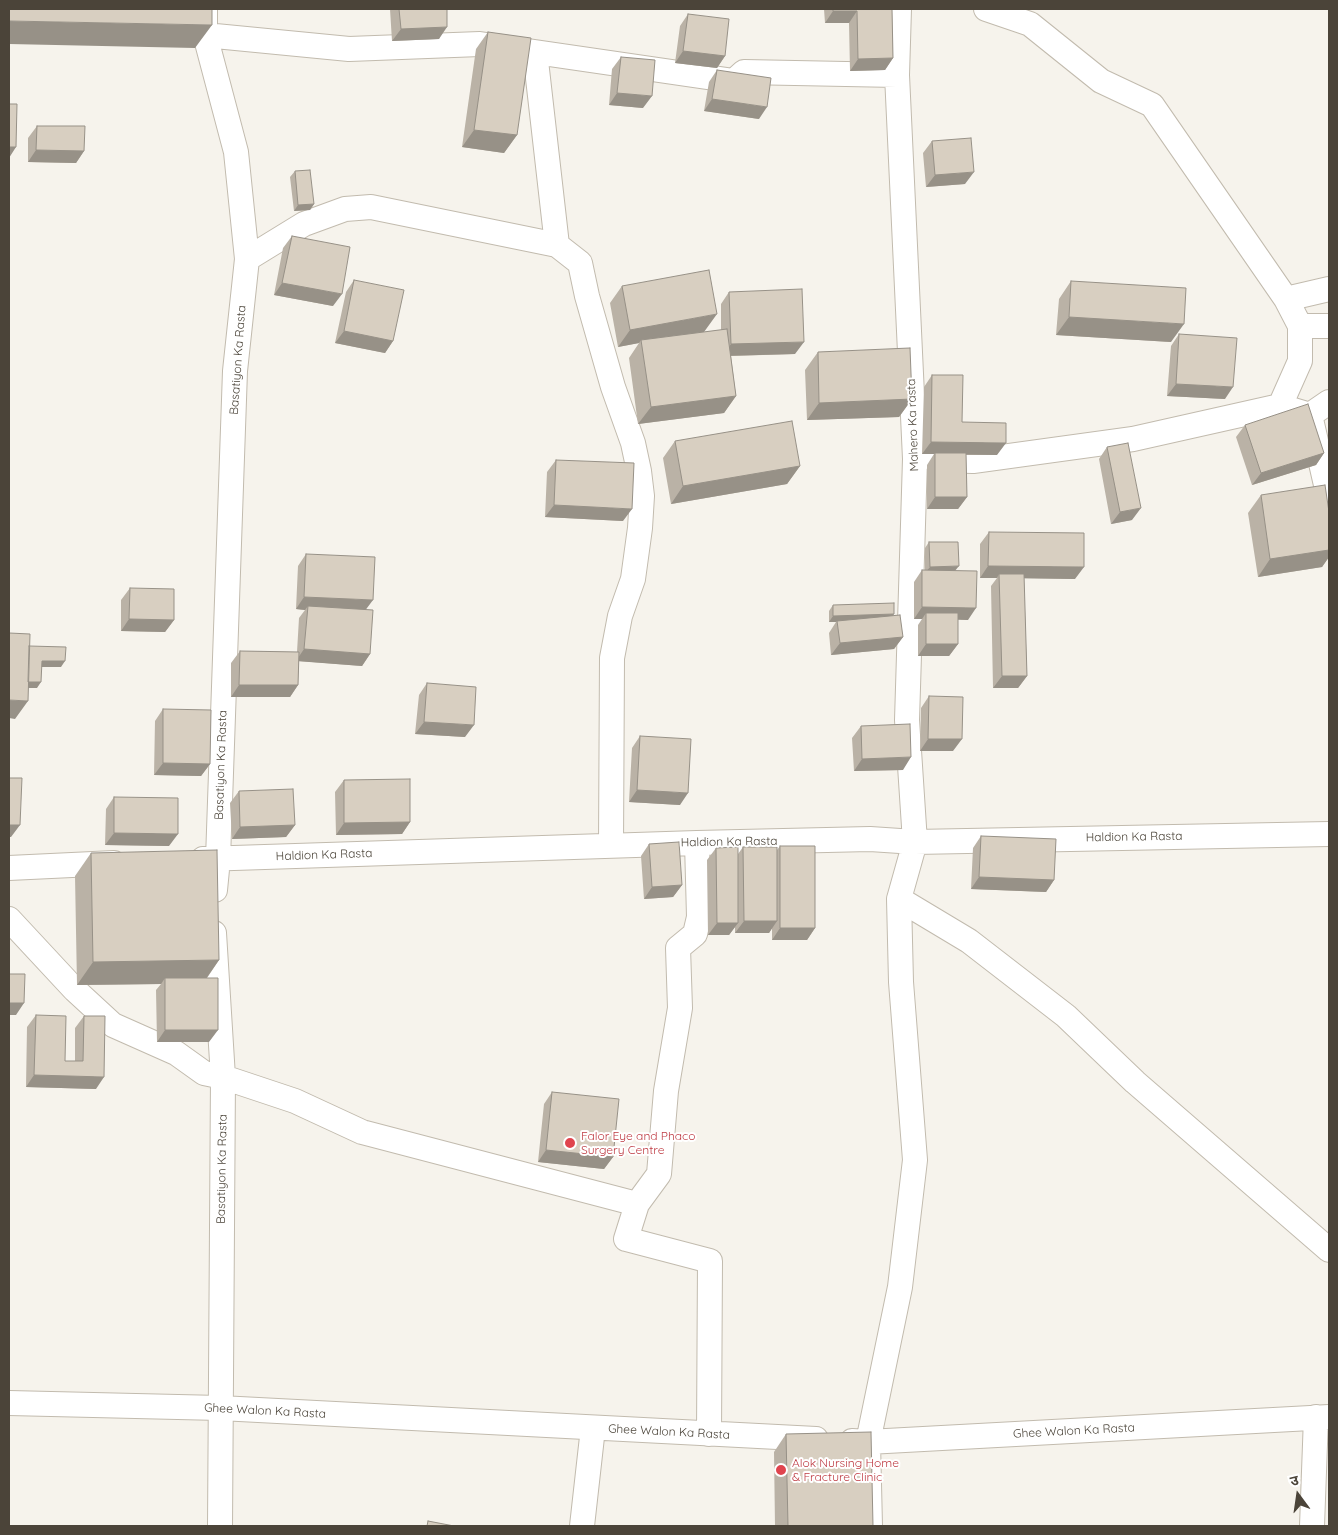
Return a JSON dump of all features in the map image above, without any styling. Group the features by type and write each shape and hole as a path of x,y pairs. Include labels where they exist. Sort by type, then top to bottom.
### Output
{"street":[{"name":"Basatiyon Ka Rasta","path":"205,9 205,35 236,152 247,260 235,371 218,858 213,909 223,1077 220,1526"},
{"name":"Mahero Ka rasta","path":"870,1526 868,1442 900,1287 914,1160 901,982 899,899 915,842 907,720 916,459 896,75 899,9"},
{"path":"986,9 1030,24 1100,82 1152,105 1286,299 1300,326 1300,361 1280,406"},
{"path":"205,35 349,49 480,44 734,81 744,72 896,75"},
{"path":"535,52 557,245"},
{"path":"247,260 304,224 345,209 370,207 557,245 580,263 587,296 613,387 633,443 640,471 642,496 640,528 632,579 620,616 612,658 611,845"},
{"path":"1286,299 1329,289"},
{"path":"1300,326 1329,326"},
{"path":"1310,415 1329,402"},
{"path":"916,459 973,461 1134,439 1280,406 1310,415"},
{"path":"1310,415 1329,498"},
{"name":"Haldion Ka Rasta","path":"178,860 611,845 870,839 915,842 1329,834"},
{"path":"698,843 699,917 695,934 678,948 680,1008 666,1091 659,1174 637,1204 626,1239 710,1261 709,1434"},
{"path":"9,868 138,862"},
{"path":"899,899 969,941 1066,1016 1135,1082 1329,1250"},
{"path":"9,919 75,990 113,1025 176,1053 204,1073 223,1077 295,1101 362,1132 637,1204"},
{"name":"Ghee Walon Ka Rasta","path":"9,1403 220,1408 868,1442 1323,1417"},
{"path":"1312,1526 1323,1417"},
{"path":"582,1526 593,1428"}],"building":[{"path":"9,9 212,9 212,25 9,21"},
{"path":"399,9 447,9 447,27 401,29"},
{"path":"833,9 892,9 893,58 858,59 857,11 833,11"},
{"path":"688,14 729,19 725,56 683,51"},
{"path":"488,32 531,38 517,135 474,130"},
{"path":"621,57 655,60 652,96 617,93"},
{"path":"717,70 771,78 767,107 712,99"},
{"path":"9,104 17,104 16,147 9,147"},
{"path":"37,126 85,126 84,151 36,150"},
{"path":"971,138 974,172 935,175 932,141"},
{"path":"310,170 314,204 298,205 295,171"},
{"path":"292,236 350,247 342,294 282,283"},
{"path":"709,270 717,314 630,330 622,286"},
{"path":"354,280 404,290 393,341 344,331"},
{"path":"1071,281 1186,288 1184,324 1069,317"},
{"path":"802,289 804,342 731,344 729,292"},
{"path":"727,329 736,396 651,407 641,340"},
{"path":"1179,334 1237,338 1233,387 1176,384"},
{"path":"910,348 912,399 819,403 818,352"},
{"path":"932,375 963,375 962,422 1006,423 1006,443 931,442"},
{"path":"1308,404 1324,453 1261,473 1245,425"},
{"path":"792,421 800,466 683,486 675,441"},
{"path":"1128,443 1141,508 1120,512 1107,447"},
{"path":"935,453 966,453 967,497 935,497"},
{"path":"556,460 634,463 632,509 554,505"},
{"path":"1325,485 1329,512 1329,550 1270,559 1261,495"},
{"path":"989,532 1084,533 1084,567 988,566"},
{"path":"929,542 958,542 959,566 930,567"},
{"path":"306,554 375,557 373,600 304,597"},
{"path":"922,570 977,571 976,608 922,607"},
{"path":"999,574 1024,574 1027,676 1002,676"},
{"path":"130,588 174,589 174,620 129,619"},
{"path":"894,603 894,614 833,616 833,605"},
{"path":"308,606 373,610 370,654 304,649"},
{"path":"926,613 958,613 958,644 926,644"},
{"path":"900,615 903,637 840,643 837,621"},
{"path":"9,633 30,634 28,701 9,700"},
{"path":"29,646 66,647 65,661 42,661 41,682 28,682"},
{"path":"240,651 299,652 298,685 239,685"},
{"path":"427,683 476,687 474,725 424,722"},
{"path":"929,696 963,697 962,739 928,739"},
{"path":"163,709 211,710 210,764 163,763"},
{"path":"910,724 911,757 862,759 861,726"},
{"path":"640,736 691,739 688,793 637,790"},
{"path":"9,778 22,778 20,825 9,825"},
{"path":"410,779 410,822 344,823 344,780"},
{"path":"293,789 295,825 240,827 239,791"},
{"path":"114,797 178,798 178,834 114,833"},
{"path":"981,836 1056,839 1054,880 979,877"},
{"path":"679,842 682,885 652,887 649,844"},
{"path":"780,846 815,846 815,928 780,928"},
{"path":"738,847 738,923 717,923 716,848"},
{"path":"743,847 777,847 777,921 744,921"},
{"path":"217,850 219,960 93,962 91,853"},
{"path":"9,974 25,974 24,1003 9,1003"},
{"path":"165,978 218,978 218,1030 165,1030"},
{"path":"36,1015 66,1016 65,1061 83,1061 84,1016 105,1016 104,1077 34,1075"},
{"path":"552,1092 619,1099 613,1157 546,1150"},
{"path":"871,1432 873,1526 788,1526 786,1434"},
{"path":"428,1521 454,1526 427,1526"}],"place":[{"name":"Falor Eye and Phaco Surgery Centre","path":"570,1143"},
{"name":"Alok Nursing Home & Fracture Clinic","path":"781,1470"}]}
